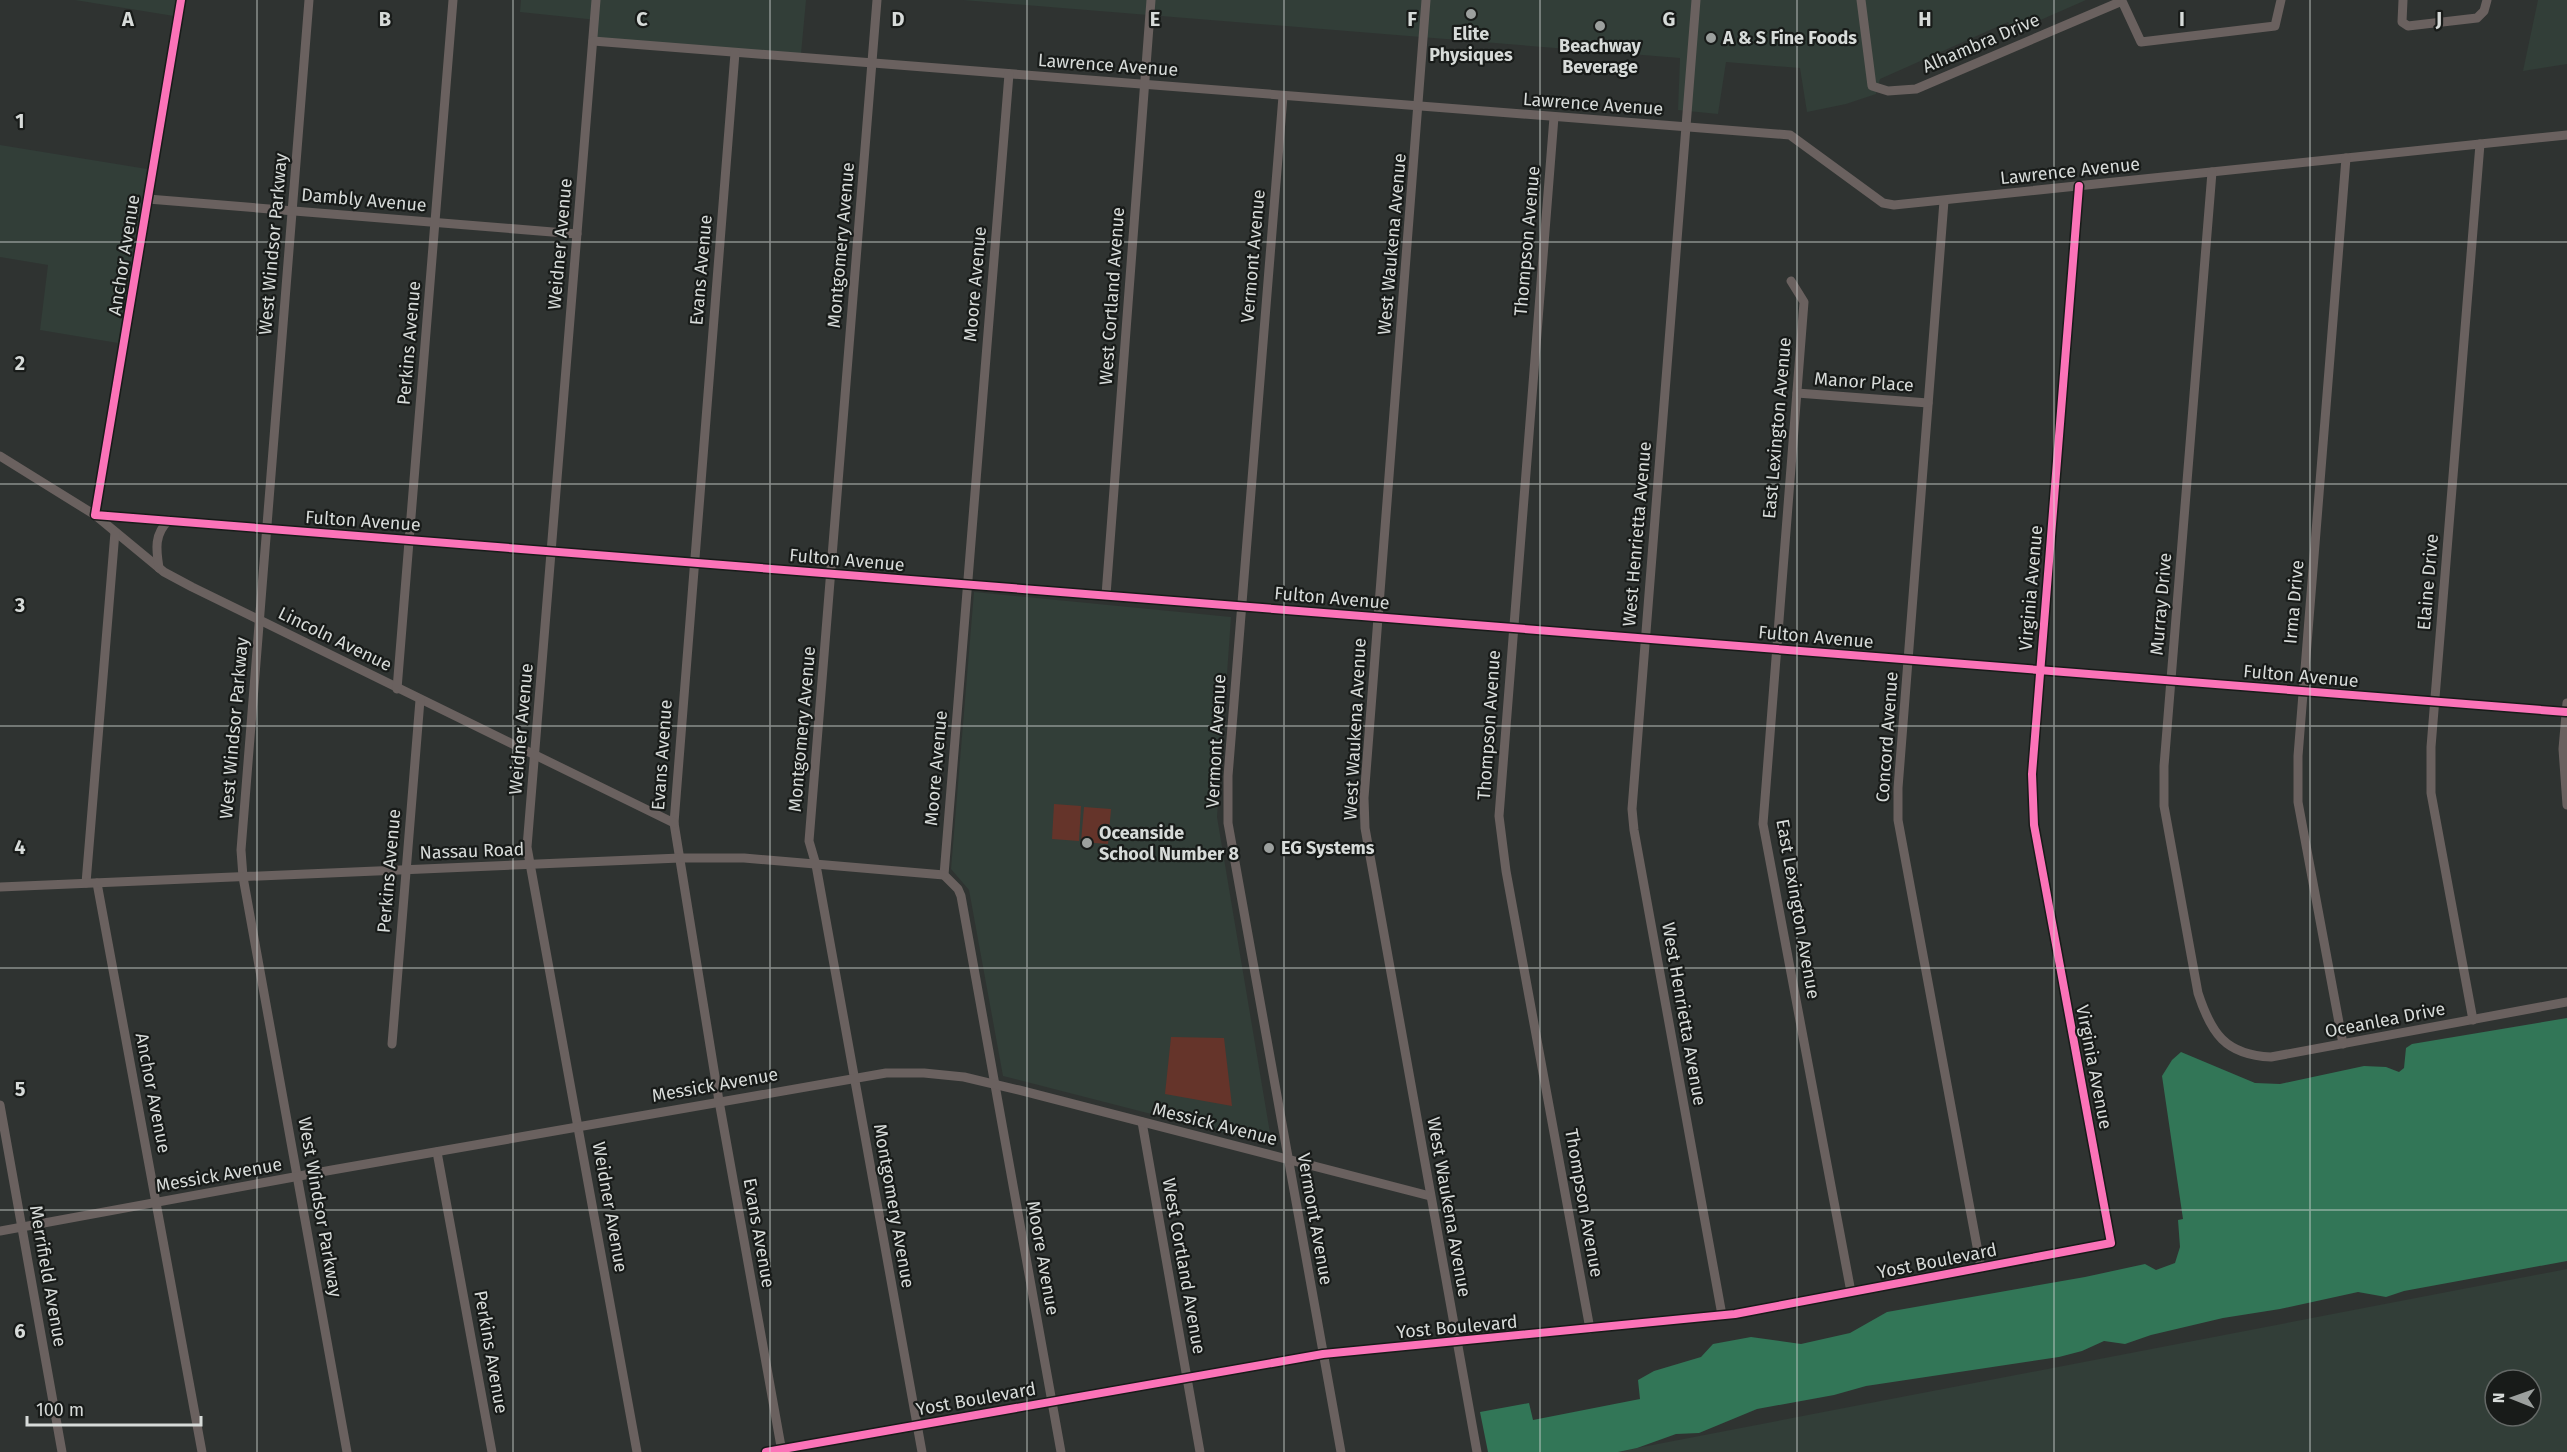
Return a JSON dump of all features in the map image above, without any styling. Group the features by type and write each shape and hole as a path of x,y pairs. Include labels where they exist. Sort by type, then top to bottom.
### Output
{"street":[{"name":"Anchor Avenue","path":"95,515 181,0"},
{"name":"West Windsor Parkway","path":"309,0 241,850 243,877 347,1452"},
{"name":"Perkins Avenue","path":"397,688 453,0"},
{"name":"Weidner Avenue","path":"596,0 527,847 637,1452"},
{"name":"Montgomery Avenue","path":"877,0 809,841 816,865 922,1452"},
{"name":"West Cortland Avenue","path":"1106,595 1151,0"},
{"name":"West Waukena Avenue","path":"1426,0 1364,798 1365,828 1477,1452"},
{"name":"West Henrietta Avenue","path":"1696,0 1634,775 1634,830 1722,1315"},
{"name":"Alhambra Drive","path":"1861,0 1872,86 1888,91 1916,89 2122,1 2141,42 2275,26 2281,0"},
{"path":"2403,0 2402,22 2408,26 2477,18 2484,11 2487,0"},
{"name":"Lawrence Avenue","path":"593,41 1790,135 1883,203 1894,205 2567,135"},
{"name":"Evans Avenue","path":"735,52 674,823 719,1101 782,1451"},
{"name":"Moore Avenue","path":"1009,74 944,875 961,896 1061,1452"},
{"name":"Vermont Avenue","path":"1283,96 1228,776 1228,823 1341,1452"},
{"name":"Thompson Avenue","path":"1554,117 1500,780 1500,833 1590,1329"},
{"name":"Elaine Drive","path":"2473,1020 2430,793 2435,702 2480,144"},
{"name":"Irma Drive","path":"2343,1044 2298,796 2298,756 2346,158"},
{"name":"Murray Drive","path":"2212,172 2164,766 2164,806 2198,993 2206,1018 2215,1033"},
{"name":"Virginia Avenue","path":"2079,186 2031,774 2034,825 2103,1202"},
{"name":"Dambly Avenue","path":"148,199 577,234"},
{"name":"Concord Avenue","path":"1944,201 1898,788 1898,820 1981,1268"},
{"name":"East Lexington Avenue","path":"1791,281 1804,302 1763,824 1851,1292"},
{"name":"Manor Place","path":"1797,393 1928,403"},
{"name":"Lincoln Avenue","path":"0,456 95,515 159,568 192,587 674,823"},
{"name":"Fulton Avenue","path":"95,515 2566,712"},
{"path":"159,568 156,545 161,527 170,520"},
{"path":"86,883 115,532"},
{"name":"Perkins Avenue","path":"392,1044 420,700"},
{"path":"2567,703 2563,749 2567,805"},
{"name":"Nassau Road","path":"0,887 680,858 744,858 944,875"},
{"name":"Anchor Avenue","path":"97,883 202,1452"},
{"name":"Oceanlea Drive","path":"2215,1033 2226,1044 2243,1053 2271,1058 2567,1002"},
{"name":"Messick Avenue","path":"0,1232 579,1126 886,1073 924,1073 964,1077 1430,1196"},
{"name":"Merrifield Avenue","path":"0,1105 62,1452"},
{"name":"West Cortland Avenue","path":"1142,1122 1200,1452"},
{"name":"Perkins Avenue","path":"437,1152 492,1452"},
{"name":"Yost Boulevard","path":"766,1452 1323,1354 1722,1315 1981,1268 2111,1243 2103,1202"}],"shaded area":[{"path":"75,0 182,0 180,17"},
{"path":"521,0 806,0 801,54 596,38 597,20 520,12"},
{"path":"963,0 2086,0 2013,32 2008,22 1880,79 1876,94 1846,104 1807,112 1800,68 1726,62 1718,114 1678,110 1680,58"},
{"path":"2538,0 2567,0 2567,64 2523,71"},
{"path":"0,145 147,169 118,343 40,330 48,265 0,257"},
{"name":"Oceanside School Number 8","path":"974,592 1231,617 1217,817 1272,1145 1003,1076 969,890 951,869"},
{"path":"1054,804 1081,806 1079,841 1052,839"},
{"path":"1084,807 1111,809 1108,844 1081,842"},
{"path":"2567,1018 2567,1261 2404,1291 2386,1297 2358,1292 2280,1309 2223,1318 2151,1335 2125,1344 2104,1341 2082,1351 2059,1357 1866,1386 1834,1395 1757,1409 1699,1433 1676,1434 1637,1448 1618,1452 1488,1452 1480,1412 1529,1403 1533,1420 1640,1399 1638,1380 1654,1371 1701,1357 1713,1344 1751,1337 1801,1344 1850,1333 1887,1312 2085,1277 2145,1264 2156,1270 2175,1263 2180,1247 2178,1220 2183,1219 2162,1076 2172,1060 2181,1052 2255,1083 2280,1084 2364,1066 2386,1067 2399,1072 2404,1068 2406,1048 2412,1044"},
{"path":"1171,1037 1224,1038 1232,1106 1165,1094"},
{"path":"2567,1269 2567,1452 1618,1452"}],"cycle path":[{"path":"181,0 95,515 2566,712"},
{"path":"766,1452 1323,1354 1735,1314 2111,1243 2034,825 2032,774 2079,186"}],"place":[{"name":"Elite Physiques","path":"1471,14"},
{"name":"Beachway Beverage","path":"1600,26"},
{"name":"A & S Fine Foods","path":"1711,38"},
{"name":"Oceanside School Number 8","path":"1087,843"},
{"name":"EG Systems","path":"1269,848"}]}
